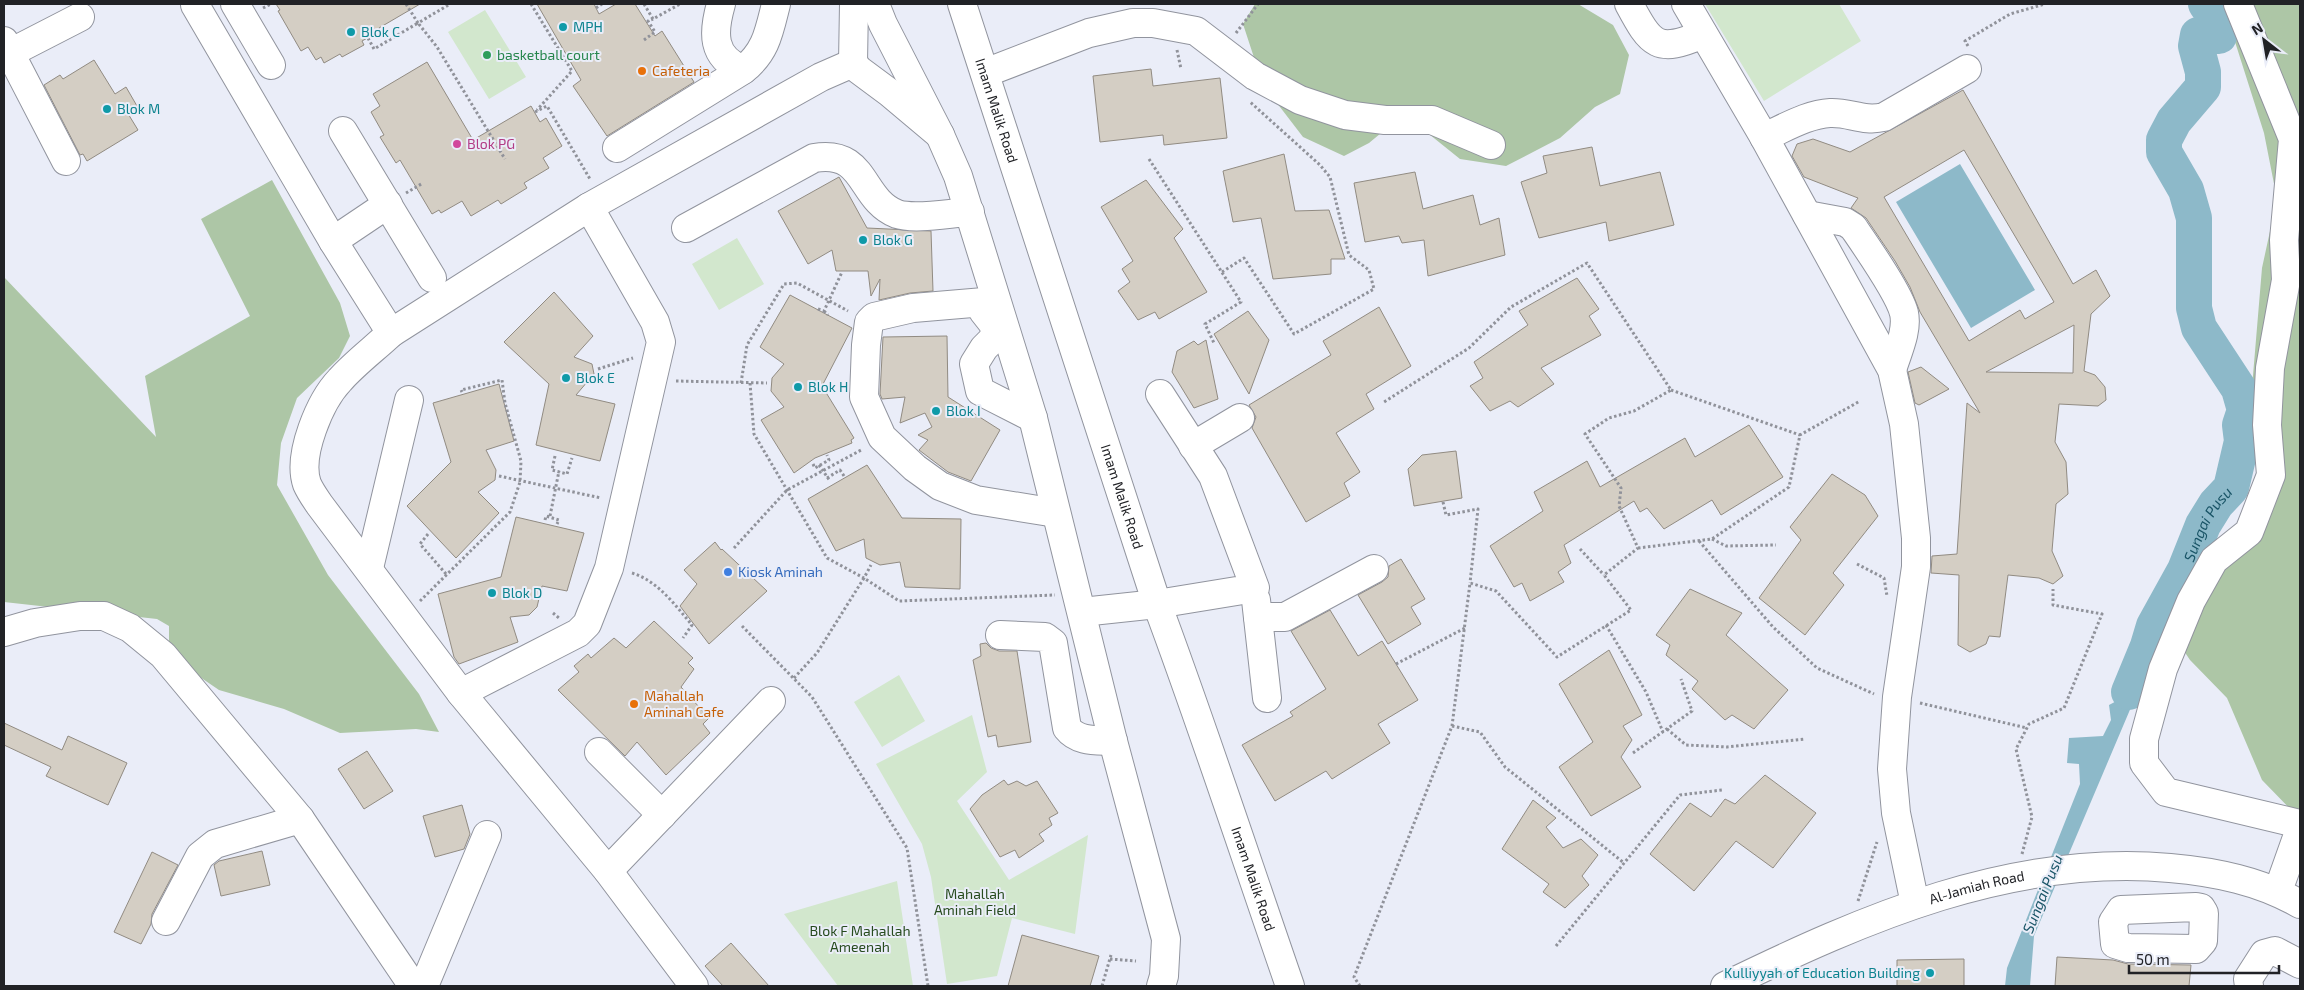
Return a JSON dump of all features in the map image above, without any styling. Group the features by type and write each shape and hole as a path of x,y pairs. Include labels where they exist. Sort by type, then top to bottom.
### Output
{"street":[{"path":"195,4 333,241 391,333"},
{"path":"235,4 271,65"},
{"path":"721,4 714,27 717,43 724,57 733,66 743,70"},
{"path":"617,148 757,60 769,35 776,4"},
{"path":"854,4 853,63 859,70 940,135"},
{"path":"875,4 883,24 940,135 958,176 970,212 985,302 988,316 994,325 995,337 984,348 974,364 980,391 1033,418"},
{"name":"Imam Malik Road","path":"962,4 1157,604 1191,695 1204,739 1290,986"},
{"path":"1628,4 1644,32 1651,39 1666,46 1680,44 1703,34"},
{"path":"1686,4 1764,137 1892,370 1904,424 1916,538 1916,567 1897,697 1893,778 1896,813 1915,904"},
{"path":"2238,4 2293,139 2284,240 2286,280 2270,377 2267,425 2271,475 2249,532 2214,560 2191,601 2163,668 2144,738 2144,763 2166,792 2300,824"},
{"path":"66,162 7,47 80,17"},
{"path":"985,73 1089,33 1133,23 1152,24 1196,31 1255,76 1300,100 1345,115 1385,120 1432,120 1491,145"},
{"path":"694,986 608,871 461,693 369,568 319,504 307,484 305,463 308,443 320,411 338,381 391,333 591,195 821,77 853,63"},
{"path":"1764,137 1817,114 1833,113 1871,120 1884,117 1966,69"},
{"path":"343,131 432,278"},
{"path":"686,228 814,158 829,155 846,160 856,169 881,204 898,214 914,216 970,212"},
{"path":"461,693 578,633 587,624 609,568 661,342 656,322 591,195"},
{"path":"333,241 388,204"},
{"path":"1806,215 1845,222 1853,227 1896,295 1904,313 1904,329 1892,370"},
{"path":"985,302 1033,418 1113,741 1166,939 1164,976 1161,986"},
{"path":"985,302 913,308 874,317 869,322 864,397 882,437 915,468 940,486 976,500 1056,513"},
{"path":"1160,394 1213,476 1255,588 1267,698"},
{"path":"369,568 409,400"},
{"path":"1193,446 1240,418"},
{"path":"1258,617 1285,617 1374,568"},
{"path":"1080,603 1157,604 1255,588"},
{"path":"4,632 34,623 80,616 104,616 130,628 163,655 300,819 413,986"},
{"path":"1000,635 1045,636 1053,643 1055,729 1082,739 1113,741"},
{"path":"608,871 771,701"},
{"path":"599,752 662,815"},
{"path":"166,921 200,856 215,844 300,819"},
{"path":"2289,898 2300,829"},
{"path":"424,986 487,835"},
{"name":"Al-Jamiah Road","path":"1725,986 1850,927 1968,888 2040,872 2106,865 2147,866 2212,872 2289,898"},
{"path":"2142,909 2147,866"},
{"path":"2249,986 2248,979 2264,954 2275,950 2300,964"}],"path":[{"path":"406,4 418,24 437,47 505,159"},
{"path":"368,38 374,49 450,4"},
{"path":"532,4 572,71 535,112 547,106 591,195"},
{"path":"596,8 602,4"},
{"path":"644,4 653,19"},
{"path":"644,40 655,32 648,21 680,4"},
{"path":"1220,49 1243,25 1258,4"},
{"path":"1966,69 1979,65 1965,41 2010,14 2045,4"},
{"path":"1222,272 1244,258 1294,334 1374,289 1369,270 1349,254 1330,177 1320,165 1241,94 1255,76"},
{"path":"1149,159 1241,302 1205,324 1214,343"},
{"path":"1384,402 1469,348 1511,307 1587,263 1671,390 1800,435"},
{"path":"824,310 842,272"},
{"path":"741,383 746,345 784,284 797,284 848,311"},
{"path":"818,309 824,310 828,315"},
{"path":"598,369 659,350"},
{"path":"404,618 510,512 520,482 521,461 505,403 502,380 461,390 462,392"},
{"path":"669,380 767,383"},
{"path":"750,383 754,434 827,558 864,578 899,601 1080,603"},
{"path":"1638,548 1619,506 1621,488 1585,434 1609,418 1634,411 1671,390"},
{"path":"1604,575 1638,548 1712,539 1789,487 1800,435 1860,400"},
{"path":"734,548 788,490 865,447"},
{"path":"813,464 815,468 829,460 827,455"},
{"path":"555,456 552,470 567,474 572,458"},
{"path":"819,465 828,480 840,470 844,476"},
{"path":"550,516 559,472"},
{"path":"499,476 624,503"},
{"path":"1360,986 1354,977 1452,726 1478,509 1446,515 1443,502"},
{"path":"545,520 546,516 550,516 559,520 557,524"},
{"path":"428,534 420,544 446,574"},
{"path":"1712,539 1726,546 1776,545"},
{"path":"1699,541 1766,620 1817,668 1877,695 1897,697 2026,728"},
{"path":"1470,582 1496,591 1556,657 1631,610 1604,575 1580,549"},
{"path":"794,678 818,653 871,565"},
{"path":"2022,856 2032,817 2016,749 2029,724 2064,708 2102,614 2053,605 2053,590"},
{"path":"742,626 812,697 907,848 928,986"},
{"path":"1606,626 1646,692 1663,732"},
{"path":"1396,664 1465,628"},
{"path":"1633,753 1692,711 1681,679"},
{"path":"1452,726 1480,732 1505,767 1624,863"},
{"path":"1667,729 1686,745 1727,747 1806,739"},
{"path":"1556,946 1680,795 1722,790"},
{"path":"1102,986 1110,957 1136,961"}],"green space":[{"path":"1255,4 1578,4 1613,25 1629,55 1620,94 1595,107 1560,138 1506,166 1460,159 1404,114 1369,143 1344,156 1303,137 1263,85 1243,24"},
{"path":"1705,4 1839,4 1861,41 1764,101"},
{"path":"2223,4 2300,4 2300,819 2262,780 2227,698 2190,660 2168,627 2267,494 2248,435 2262,268 2277,199 2264,133"},
{"name":"basketball court","path":"485,10 526,77 489,99 448,32"},
{"path":"272,180 340,303 350,336 339,358 297,398 281,443 277,485 328,575 419,694 439,732 416,729 340,733 284,709 219,690 169,656 169,626 157,619 4,602 4,277 156,437 145,376 250,316 201,219"},
{"path":"737,238 764,284 719,310 692,264"},
{"path":"899,675 925,721 882,747 854,702"},
{"name":"Mahallah Aminah Field","path":"972,715 987,772 957,801 1009,880 1088,835 1075,934 1012,918 997,976 947,984 931,877 922,844 876,764"},
{"name":"Blok F Mahallah Ameenah","path":"897,881 913,986 838,986 784,914"}],"water":[{"path":"1960,164 2035,290 1971,328 1896,202"},
{"path":"2141,645 2157,646 2034,936 2030,986 2005,986 2007,968 2080,784 2079,764 2067,763 2069,738 2103,736 2111,720 2109,705 2126,696"}],"building":[{"name":"Blok C","path":"276,4 420,4 379,28 380,31 362,41 364,45 342,57 340,54 324,63 321,57 316,60 308,47 301,51 278,11 280,10"},
{"name":"Cafeteria","path":"537,4 594,4 599,14 616,4 635,4 655,36 662,31 694,82 607,136 573,86 581,80"},
{"name":"Blok M","path":"94,60 115,94 126,87 137,106 127,112 138,130 87,161 83,154 80,155 44,85 60,75 63,79"},
{"path":"427,62 473,140 531,106 540,122 546,118 562,146 543,158 549,168 524,183 527,188 501,204 498,200 471,216 462,201 441,213 439,210 432,214 400,160 396,163 380,137 384,135 371,112 380,106 373,94"},
{"path":"1151,69 1153,86 1220,78 1227,138 1164,145 1163,135 1100,142 1093,76"},
{"path":"1963,90 2073,284 2096,270 2110,296 2091,314 2084,371 2095,375 2105,387 2106,400 2098,406 2059,404 2055,442 2066,462 2068,494 2056,504 2052,551 2063,576 2053,584 2039,578 2008,575 2000,637 1989,636 1986,644 1970,652 1958,645 1959,575 1931,573 1932,556 1957,554 1967,403 1980,413 1920,312 1910,287 1895,261 1866,218 1851,208 1858,198 1804,177 1792,156 1797,144 1813,139 1850,152","holes":["1964,150 2054,302 2025,319 2020,310 1969,341 1884,197","2074,325 2073,373 1986,372"]},
{"path":"1592,147 1600,186 1660,172 1674,225 1609,241 1606,222 1539,238 1521,182 1547,173 1543,156"},
{"path":"1284,154 1295,211 1329,210 1345,259 1331,259 1331,274 1273,279 1261,218 1233,222 1223,171"},
{"path":"1415,172 1423,209 1473,195 1480,225 1499,218 1505,255 1428,276 1424,240 1402,243 1399,236 1365,242 1354,183"},
{"name":"Blok G","path":"839,177 867,228 931,231 933,291 910,293 879,300 880,279 871,296 868,271 836,271 832,250 808,264 778,211"},
{"path":"1146,180 1183,229 1174,238 1207,292 1159,319 1155,312 1138,320 1118,291 1130,282 1122,269 1133,261 1101,207"},
{"path":"1577,278 1599,309 1589,316 1601,335 1541,368 1554,384 1518,407 1510,401 1490,411 1470,386 1483,378 1474,362 1528,325 1519,311"},
{"name":"Blok E","path":"554,292 593,336 574,357 592,364 594,374 576,395 615,404 600,461 536,445 549,384 504,342"},
{"name":"Blok H","path":"790,295 852,328 822,386 854,438 851,440 852,443 815,458 794,473 761,420 784,407 771,391 772,378 784,364 760,347"},
{"path":"1379,307 1411,366 1366,394 1374,409 1336,433 1360,472 1344,483 1350,496 1306,522 1252,428 1256,417 1249,405 1331,355 1323,341"},
{"path":"1248,311 1269,340 1249,394 1214,334"},
{"name":"Blok I","path":"947,336 948,397 1000,430 971,481 948,472 919,450 928,440 918,435 932,427 925,413 900,423 905,397 882,399 880,394 883,337"},
{"path":"1206,340 1218,399 1194,408 1172,372 1177,351 1194,341 1198,345"},
{"path":"1921,367 1949,389 1919,405 1915,403 1908,372"},
{"path":"499,384 514,441 486,450 496,470 495,480 478,492 499,513 456,558 407,506 451,462 433,403"},
{"path":"1749,425 1783,477 1721,515 1712,500 1664,529 1647,508 1640,512 1634,501 1564,545 1571,563 1558,572 1564,582 1530,601 1522,583 1514,587 1490,546 1543,511 1534,492 1587,461 1600,487 1685,438 1695,457"},
{"path":"1456,451 1462,498 1414,506 1408,469 1422,455"},
{"path":"867,465 902,518 961,519 960,589 905,587 900,562 880,565 866,558 864,539 836,551 808,499"},
{"path":"1832,474 1865,495 1878,516 1833,573 1844,585 1805,635 1759,598 1801,540 1790,527"},
{"name":"Blok D","path":"516,517 584,533 567,591 542,586 537,607 529,615 510,617 518,642 459,664 454,657 438,594 501,577"},
{"path":"715,542 721,550 767,591 709,644 680,606 697,584 684,570"},
{"path":"1401,559 1425,599 1411,607 1421,624 1388,644 1358,595 1388,577 1389,566"},
{"path":"1690,589 1742,613 1726,635 1788,690 1754,729 1732,715 1725,720 1692,689 1698,681 1666,655 1670,645 1656,635"},
{"path":"1330,610 1358,656 1382,641 1418,700 1378,724 1390,743 1332,779 1326,771 1275,801 1242,745 1293,716 1290,712 1326,689 1291,631"},
{"name":"Mahallah Aminah Cafe","path":"654,621 693,658 688,663 694,669 681,687 709,718 703,724 710,733 666,775 637,742 625,756 558,690 579,672 574,666 588,654 591,658 614,638 626,648"},
{"path":"986,643 991,648 999,651 1017,651 1031,742 998,747 996,735 988,737 973,660 981,656 980,644"},
{"path":"1609,650 1642,715 1623,726 1632,740 1621,757 1641,787 1591,816 1559,767 1593,742 1559,684"},
{"path":"4,723 62,750 68,736 127,763 108,805 46,776 51,767 4,745"},
{"path":"367,751 393,791 364,809 338,769"},
{"path":"1765,775 1816,813 1773,868 1736,841 1694,891 1650,854 1690,803 1711,817 1725,799 1735,804"},
{"path":"1004,780 1008,785 1017,781 1026,786 1037,781 1058,813 1049,818 1052,825 1039,834 1044,841 1019,858 1015,850 1000,857 970,809 982,795"},
{"path":"1533,800 1556,818 1546,827 1563,848 1581,839 1598,855 1582,876 1589,885 1565,908 1543,892 1549,884 1502,849"},
{"path":"462,805 470,834 464,849 435,857 423,816"},
{"path":"262,851 270,885 221,896 214,865 219,861"},
{"path":"152,852 178,865 152,914 151,924 141,944 114,932"},
{"path":"1022,935 1099,956 1090,986 1008,986"},
{"path":"731,943 769,986 723,986 705,966"},
{"path":"2057,957 2113,960 2128,964 2191,965 2189,986 2055,986"},
{"name":"Kulliyyah of Education Building","path":"1964,959 1964,986 1897,986 1897,960"}],"waterway":[{"name":"Sungai Pusu","path":"2129,692 2154,626 2185,570 2203,525 2216,504 2231,488 2242,441 2240,425 2245,410 2239,389 2199,328 2194,308 2194,218 2186,190 2164,152 2164,140 2174,121 2203,87 2203,72 2196,46 2198,35 2219,36 2222,27 2206,4"}],"place":[{"name":"MPH","path":"563,27"},
{"name":"Blok C","path":"351,32"},
{"name":"basketball court","path":"487,55"},
{"name":"Cafeteria","path":"642,71"},
{"name":"Blok M","path":"107,109"},
{"name":"Blok PG","path":"457,144"},
{"name":"Blok G","path":"863,240"},
{"name":"Blok E","path":"566,378"},
{"name":"Blok H","path":"798,387"},
{"name":"Blok I","path":"936,411"},
{"name":"Kiosk Aminah","path":"728,572"},
{"name":"Blok D","path":"492,593"},
{"name":"Mahallah Aminah Cafe","path":"634,704"},
{"name":"Kulliyyah of Education Building","path":"1930,973"}]}
